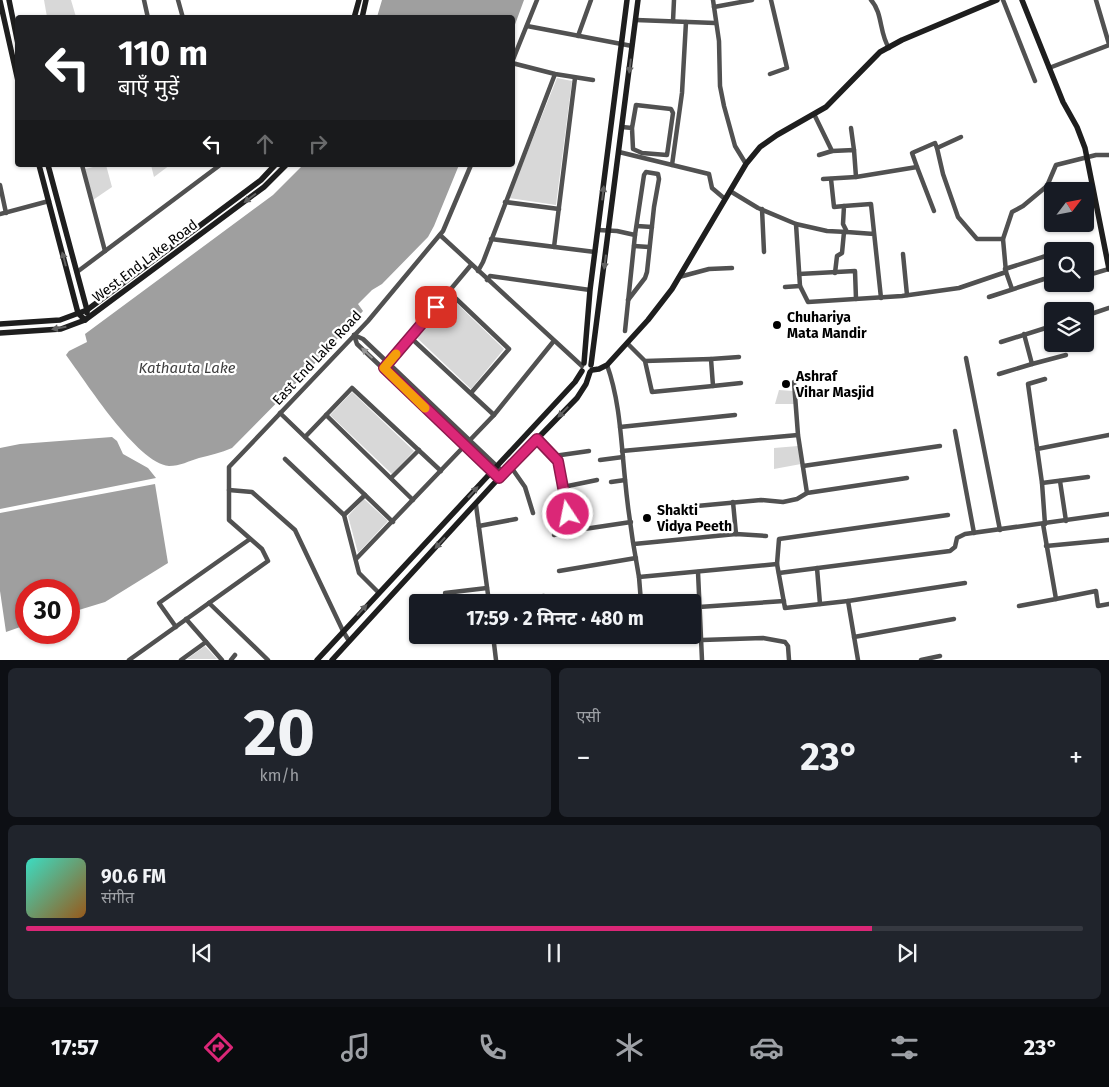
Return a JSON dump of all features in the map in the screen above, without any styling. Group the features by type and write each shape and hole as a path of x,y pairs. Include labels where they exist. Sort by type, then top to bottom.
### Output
{"street":[{"path":"9,0 15,30"},
{"path":"144,0 147,15"},
{"path":"178,0 182,15"},
{"path":"355,15 359,0"},
{"path":"363,15 366,0"},
{"path":"515,55 537,0"},
{"path":"578,36 591,0"},
{"path":"583,367 590,290 627,0"},
{"path":"332,660 499,478 577,398 586,384 591,369 611,231 638,0"},
{"path":"673,21 674,0"},
{"path":"713,0 719,42 720,86 724,106 736,146 746,164"},
{"path":"714,7 752,0"},
{"path":"770,0 787,68 770,74"},
{"path":"871,0 879,12 882,32 889,48"},
{"path":"440,235 553,342 583,367 586,373 591,369 599,369 607,365 648,320 672,288 746,164 760,147 826,107 880,52 902,40 997,0"},
{"path":"1003,0 1035,82"},
{"path":"1022,0 1063,102 1077,128 1087,157 1109,269 1094,273"},
{"path":"1049,68 1109,44 1096,0"},
{"path":"0,1 15,68"},
{"path":"1,9 10,7"},
{"path":"636,20 716,23"},
{"path":"672,165 682,93 686,22"},
{"path":"527,26 632,46"},
{"path":"515,63 555,74 592,80"},
{"path":"478,271 555,74"},
{"path":"554,246 576,78"},
{"path":"636,104 671,109 667,155 642,153 633,149 632,128 636,104"},
{"path":"814,114 832,151"},
{"path":"622,127 632,128"},
{"path":"851,128 856,177"},
{"path":"937,148 961,137"},
{"path":"934,211 912,153 935,143 943,174 958,217 977,239 1002,239"},
{"path":"819,155 832,151 854,150"},
{"path":"619,152 709,174 712,188 725,199"},
{"path":"1012,289 1006,270 1002,239 1012,212 1023,206 1047,186 1056,165 1087,157 1109,155"},
{"path":"40,167 78,313 86,320"},
{"path":"49,167 87,310 86,320"},
{"path":"83,167 105,251"},
{"path":"77,272 217,167"},
{"name":"West End Lake Road","path":"0,324 60,320 87,310 261,180 273,167"},
{"name":"West End Lake Road","path":"0,332 61,329 86,320 264,187 284,167"},
{"name":"East End Lake Road","path":"210,603 268,561 262,549 229,520 229,467 354,336 444,231 471,167"},
{"path":"823,180 856,177 917,167"},
{"path":"625,331 628,300 635,235 644,175 646,172 658,174 659,179 645,278 628,300"},
{"path":"831,179 834,207 871,204 881,298"},
{"path":"0,185 6,213"},
{"path":"730,191 762,209 796,224 826,231 874,234"},
{"path":"0,214 49,201"},
{"path":"505,202 559,209"},
{"path":"835,272 837,256 842,253 845,232 844,206"},
{"path":"762,209 764,252"},
{"path":"796,224 800,286 808,302 881,298 959,288 1044,257"},
{"path":"637,226 652,227"},
{"path":"598,230 635,235"},
{"path":"491,239 595,252"},
{"path":"634,246 649,247"},
{"path":"903,254 907,295"},
{"path":"384,368 471,265"},
{"path":"679,277 708,269 732,268"},
{"path":"799,274 855,272 856,299"},
{"path":"487,280 490,276 590,290"},
{"path":"990,297 1044,279"},
{"path":"785,287 800,286"},
{"path":"449,292 509,349 470,393"},
{"path":"1094,313 1109,308"},
{"path":"1001,342 1044,328"},
{"path":"1024,334 1032,364"},
{"path":"354,336 363,339 504,473"},
{"path":"354,336 358,344 499,478"},
{"path":"410,337 494,415"},
{"path":"356,559 494,415 553,342"},
{"path":"627,343 645,362 652,392 742,383"},
{"path":"999,374 1066,355"},
{"path":"645,362 739,357"},
{"path":"966,358 1000,530"},
{"path":"711,359 713,386"},
{"path":"317,660 378,592 576,382 587,362 591,369"},
{"path":"607,365 620,427 640,594"},
{"path":"1045,379 1028,384 1042,484 1046,546 1056,599"},
{"path":"794,382 798,435 807,493"},
{"path":"306,437 352,388 441,470"},
{"path":"280,413 393,522"},
{"path":"326,415 413,500"},
{"path":"620,427 735,415"},
{"path":"955,431 974,533"},
{"path":"600,460 622,454 798,435"},
{"path":"1037,449 1109,435"},
{"path":"537,439 558,461 571,531"},
{"path":"803,466 940,446"},
{"path":"391,478 418,450"},
{"path":"554,456 589,451"},
{"path":"285,459 344,515 359,573 378,592"},
{"path":"511,467 525,487 533,513"},
{"path":"1042,484 1088,477"},
{"path":"686,507 762,500 783,502 798,500 807,493 907,478"},
{"path":"563,486 597,480"},
{"path":"610,482 625,480"},
{"path":"1060,482 1066,521"},
{"path":"229,490 252,492 295,530 349,641"},
{"path":"344,515 365,495"},
{"path":"733,502 736,534"},
{"path":"476,505 488,594"},
{"path":"568,514 588,510"},
{"path":"779,573 950,551 955,548 957,538 960,535 1109,514"},
{"path":"948,515 779,539 777,564 785,608 848,601 965,583"},
{"path":"479,526 516,519"},
{"path":"554,535 631,522"},
{"path":"634,544 736,534 766,536"},
{"path":"176,627 159,602 250,538"},
{"path":"1046,546 1109,540"},
{"path":"560,571 636,558"},
{"path":"639,577 777,564"},
{"path":"816,568 820,604"},
{"path":"698,572 699,594"},
{"path":"445,593 487,588"},
{"path":"1019,606 1096,591 1098,606 1109,604"},
{"path":"701,607 784,601"},
{"path":"848,601 858,660"},
{"path":"129,660 210,603 268,660"},
{"path":"186,619 222,660"},
{"path":"854,637 954,619"},
{"path":"701,629 702,660"},
{"path":"702,640 763,638 785,642 788,646 789,660"},
{"path":"182,660 206,642"},
{"path":"494,644 496,660"},
{"path":"921,660 940,656"}],"shaded area":[{"path":"44,0 71,0 75,15 47,15"},
{"path":"557,78 572,81 556,205 509,198"},
{"path":"107,167 112,187 93,200 85,169"},
{"path":"152,167 167,167 154,177"},
{"path":"449,296 504,349 471,389 415,336"},
{"path":"779,390 793,391 794,404 775,404"},
{"path":"352,392 414,451 392,474 330,415"},
{"path":"798,446 801,464 774,469 774,448"},
{"path":"364,499 388,521 358,553 348,516"},
{"path":"205,646 217,659 187,659"}],"water":[{"path":"382,0 524,0 515,25 515,15 378,15"},
{"name":"Kathauta Lake","path":"301,167 458,167 428,237 382,284 372,290 358,304 363,311 308,371 232,448 177,465 169,466 156,461 142,451 128,437 66,355 69,351 87,342 85,334 273,195"},
{"path":"112,437 117,441 123,454 148,468 156,478 0,509 0,448 20,444"},
{"path":"155,484 168,563 105,602 80,610 80,579 15,579 15,629 6,632 0,591 0,513"}],"slow traffic":[{"path":"396,354 384,368 425,408"}],"place":[{"name":"Chuhariya Mata Mandir","path":"777,325"},
{"name":"Ashraf Vihar Masjid","path":"786,384"},
{"name":"Shakti Vidya Peeth","path":"647,518"}],"route":[{"path":"436,307 384,368 499,478 537,439 558,461 568,514"}]}
